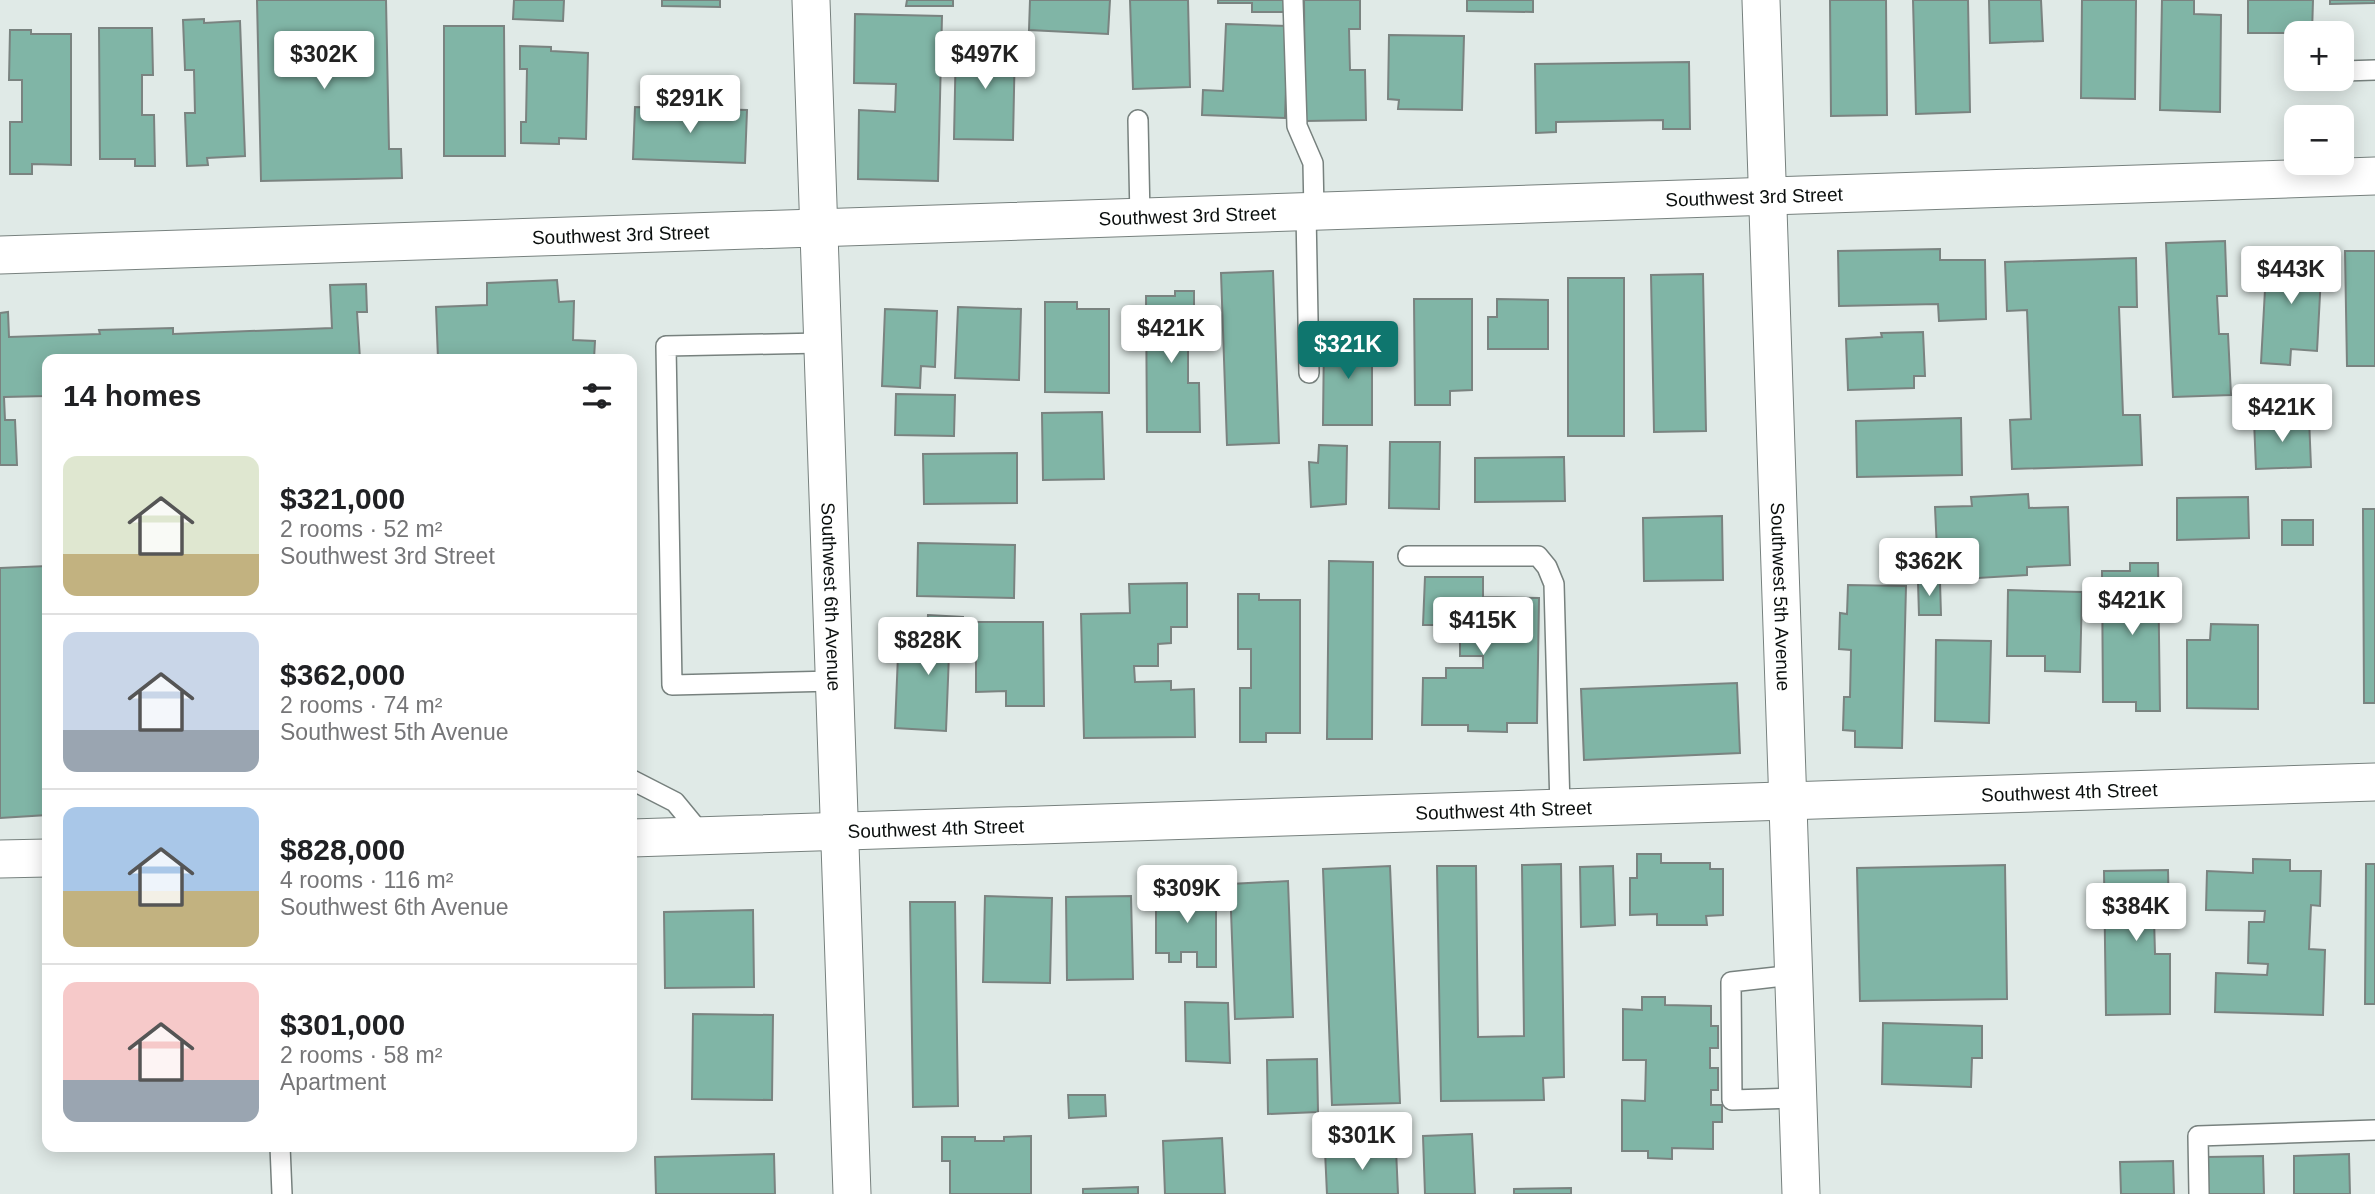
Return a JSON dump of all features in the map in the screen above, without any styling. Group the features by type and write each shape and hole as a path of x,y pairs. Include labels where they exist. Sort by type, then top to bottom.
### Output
{"street":[{"name":"Southwest 6th Avenue","path":"811,0 852,1194"},
{"name":"Southwest 5th Avenue","path":"1760,0 1801,1194"},
{"name":"Southwest 3rd Street","path":"0,256 2375,176"},
{"name":"Southwest 4th Street","path":"637,838 2375,782"},
{"path":"0,859 42,858"}],"lane":[{"path":"1293,0 1297,125 1313,163 1309,373"},
{"path":"2354,71 2375,70"},
{"path":"1138,121 1140,218"},
{"path":"821,343 666,346 673,685 834,681"},
{"path":"1408,556 1538,556 1547,566 1554,584 1560,808"},
{"path":"637,783 675,802 703,836"},
{"path":"1793,975 1731,982 1732,1100 1798,1098"},
{"path":"2199,1194 2198,1136 2375,1130"},
{"path":"280,1152 282,1194"}],"building":[{"path":"257,0 386,0 389,149 401,149 402,178 261,181"},
{"path":"514,0 564,0 563,21 513,19"},
{"path":"662,0 720,0 720,7 662,6"},
{"path":"907,0 953,0 953,6 906,6"},
{"path":"1030,0 1110,0 1108,34 1029,30"},
{"path":"1130,0 1188,0 1190,87 1133,89"},
{"path":"1218,0 1288,0 1288,12 1252,12 1252,3 1218,3"},
{"path":"1304,0 1360,0 1360,29 1349,29 1350,70 1365,70 1366,120 1305,121"},
{"path":"1467,0 1533,0 1533,12 1467,11"},
{"path":"1830,0 1886,0 1887,115 1831,116"},
{"path":"1913,0 1968,0 1970,112 1916,114"},
{"path":"1989,0 2041,0 2043,41 1990,43"},
{"path":"2082,0 2136,0 2135,99 2081,98"},
{"path":"2162,0 2194,0 2194,14 2221,15 2220,112 2160,110"},
{"path":"2248,0 2313,0 2312,21 2284,21 2284,33 2248,33"},
{"path":"2330,0 2375,0 2375,3 2330,4"},
{"path":"855,14 942,16 938,181 858,179 859,110 895,112 896,84 854,83"},
{"path":"204,19 204,23 240,21 245,156 207,158 208,165 187,166 185,113 195,113 194,70 185,70 183,20"},
{"path":"1226,24 1288,26 1285,118 1202,115 1203,90 1223,91"},
{"path":"444,26 504,26 505,156 444,156"},
{"path":"99,28 152,28 153,75 142,75 142,115 154,115 155,166 135,166 135,159 100,159"},
{"path":"10,30 31,30 31,34 71,34 71,165 32,164 32,174 10,174 10,122 22,122 22,80 9,80"},
{"path":"1389,35 1464,36 1462,110 1398,109 1399,100 1388,99"},
{"path":"956,41 1015,42 1013,140 954,139"},
{"path":"520,46 551,47 551,51 588,53 586,139 559,138 559,144 521,143 521,122 526,122 527,69 520,69"},
{"path":"1689,62 1690,129 1663,129 1663,120 1556,122 1556,132 1536,133 1535,64"},
{"path":"635,107 747,110 745,163 633,159"},
{"path":"2225,241 2227,296 2217,296 2219,334 2228,334 2231,395 2173,397 2166,243"},
{"path":"1940,249 1940,260 1985,260 1986,319 1939,321 1938,304 1839,306 1838,251"},
{"path":"2345,251 2375,251 2375,366 2347,366"},
{"path":"2267,253 2322,257 2317,351 2291,349 2290,365 2261,363"},
{"path":"2136,258 2137,307 2119,307 2123,415 2140,415 2142,465 2012,469 2010,420 2031,419 2027,310 2007,311 2005,262"},
{"path":"1273,271 1279,443 1227,445 1221,273"},
{"path":"1703,274 1706,431 1654,432 1651,275"},
{"path":"1568,278 1624,278 1624,436 1568,436"},
{"path":"557,280 559,302 574,301 573,340 595,341 594,354 438,354 436,307 487,305 487,283"},
{"path":"366,284 367,312 357,312 360,354 42,354 42,396 4,397 5,420 15,420 17,465 0,465 0,313 8,312 9,337 100,334 99,330 173,328 173,334 332,328 330,285"},
{"path":"1175,291 1194,291 1194,346 1188,346 1188,383 1199,383 1200,432 1147,432 1146,296 1175,296"},
{"path":"1414,299 1472,299 1472,390 1450,391 1450,405 1415,405"},
{"path":"1497,299 1548,300 1548,349 1488,349 1488,317 1497,317"},
{"path":"1045,302 1077,302 1077,309 1109,309 1109,393 1045,392"},
{"path":"958,307 1021,309 1019,380 955,378"},
{"path":"885,309 937,311 935,367 921,366 920,388 882,386"},
{"path":"1923,332 1925,376 1914,376 1914,388 1848,390 1846,339 1882,337 1881,333"},
{"path":"1324,336 1372,336 1372,425 1323,425"},
{"path":"896,394 955,395 954,436 895,435"},
{"path":"1102,412 1104,479 1043,480 1042,413"},
{"path":"1961,418 1962,475 1857,477 1856,421"},
{"path":"2309,418 2311,467 2256,469 2254,420"},
{"path":"1390,442 1440,442 1439,509 1389,508"},
{"path":"1319,445 1347,446 1346,504 1311,507 1309,462 1318,463"},
{"path":"1017,453 1017,503 924,504 923,454"},
{"path":"1564,457 1565,501 1475,502 1475,458"},
{"path":"2028,494 2029,508 2068,507 2070,565 2027,567 2027,575 1978,578 1978,570 1938,572 1935,507 1972,506 1971,497"},
{"path":"2248,497 2249,538 2177,540 2177,498"},
{"path":"2363,509 2375,509 2375,703 2364,703"},
{"path":"1722,516 1723,580 1644,581 1643,518"},
{"path":"2282,520 2313,520 2313,545 2282,545"},
{"path":"918,543 1015,545 1014,598 917,596"},
{"path":"1329,561 1373,562 1372,739 1327,739"},
{"path":"2130,563 2158,563 2160,711 2136,711 2136,702 2103,702 2102,571 2130,571"},
{"path":"42,566 42,815 0,818 0,568"},
{"path":"1425,577 1483,577 1483,597 1539,598 1537,723 1507,723 1507,732 1468,731 1468,725 1422,725 1423,678 1446,678 1446,668 1483,668 1483,656 1460,656 1460,636 1442,635 1442,625 1423,625"},
{"path":"1918,582 1940,582 1941,615 1919,615"},
{"path":"1187,583 1187,627 1171,627 1171,643 1158,644 1158,666 1134,666 1135,682 1171,681 1171,690 1194,689 1195,737 1084,738 1081,614 1130,613 1129,584"},
{"path":"1848,585 1906,586 1902,748 1855,747 1855,731 1843,730 1844,697 1850,697 1851,650 1839,649 1840,613 1847,614"},
{"path":"2008,590 2082,592 2080,672 2045,671 2045,656 2007,656"},
{"path":"1238,594 1259,594 1259,600 1300,600 1300,733 1266,733 1266,742 1240,742 1240,688 1251,688 1251,649 1238,649"},
{"path":"928,615 963,617 962,654 949,654 946,731 895,728 898,655 926,656"},
{"path":"976,622 1043,622 1044,706 1006,706 1006,691 976,692"},
{"path":"2211,624 2258,625 2258,709 2187,708 2187,640 2210,640"},
{"path":"1936,640 1991,641 1989,723 1935,721"},
{"path":"1737,683 1740,753 1584,760 1581,689"},
{"path":"1637,854 1661,854 1661,863 1710,863 1710,869 1723,869 1723,915 1706,916 1707,925 1657,925 1657,914 1630,915 1630,878 1637,878"},
{"path":"2253,859 2290,860 2290,871 2321,871 2320,906 2311,905 2309,949 2325,950 2323,1015 2215,1012 2216,973 2267,975 2268,964 2248,963 2249,922 2264,922 2265,911 2206,910 2207,871 2253,873"},
{"path":"1561,864 1564,1077 1543,1078 1544,1100 1441,1101 1437,866 1476,866 1478,1037 1524,1036 1522,865"},
{"path":"2366,864 2375,864 2375,1004 2365,1004"},
{"path":"2005,865 2007,999 1860,1001 1857,868"},
{"path":"1390,866 1400,1103 1332,1105 1323,869"},
{"path":"1613,866 1615,925 1581,927 1580,867"},
{"path":"2168,870 2169,918 2154,918 2155,954 2170,954 2170,1014 2106,1015 2104,871"},
{"path":"1288,881 1293,1017 1235,1019 1230,884"},
{"path":"1156,890 1216,890 1216,967 1197,967 1197,952 1181,952 1181,962 1169,962 1169,953 1156,953"},
{"path":"985,896 1052,898 1050,983 983,982"},
{"path":"1131,896 1133,979 1067,980 1066,897"},
{"path":"910,902 955,902 958,1106 913,1107"},
{"path":"753,910 754,987 665,988 664,912"},
{"path":"1642,997 1665,997 1665,1005 1711,1006 1711,1026 1718,1026 1718,1048 1710,1048 1710,1068 1718,1068 1718,1090 1711,1090 1711,1105 1722,1105 1722,1122 1713,1122 1713,1149 1672,1148 1672,1159 1648,1158 1648,1151 1622,1151 1622,1100 1645,1101 1646,1060 1623,1060 1623,1009 1642,1010"},
{"path":"1185,1002 1228,1003 1230,1063 1186,1061"},
{"path":"693,1014 773,1015 772,1100 692,1099"},
{"path":"1883,1023 1982,1026 1982,1058 1972,1058 1971,1087 1882,1084"},
{"path":"1317,1059 1318,1112 1268,1114 1267,1060"},
{"path":"1068,1095 1105,1095 1106,1116 1069,1118"},
{"path":"1472,1134 1475,1194 1425,1194 1423,1136"},
{"path":"1031,1136 1031,1194 950,1194 950,1161 942,1161 942,1137 975,1137 975,1141 1004,1141 1004,1137"},
{"path":"1222,1138 1225,1194 1165,1194 1163,1141"},
{"path":"1396,1149 1398,1194 1327,1194 1325,1151"},
{"path":"774,1154 775,1194 656,1194 655,1157"},
{"path":"2349,1154 2350,1194 2294,1194 2294,1156"},
{"path":"2263,1156 2264,1194 2208,1194 2207,1157"},
{"path":"2173,1161 2174,1194 2121,1194 2120,1162"},
{"path":"1138,1187 1138,1194 1083,1194 1083,1189"},
{"path":"1571,1188 1571,1194 1514,1194 1514,1189"}]}
